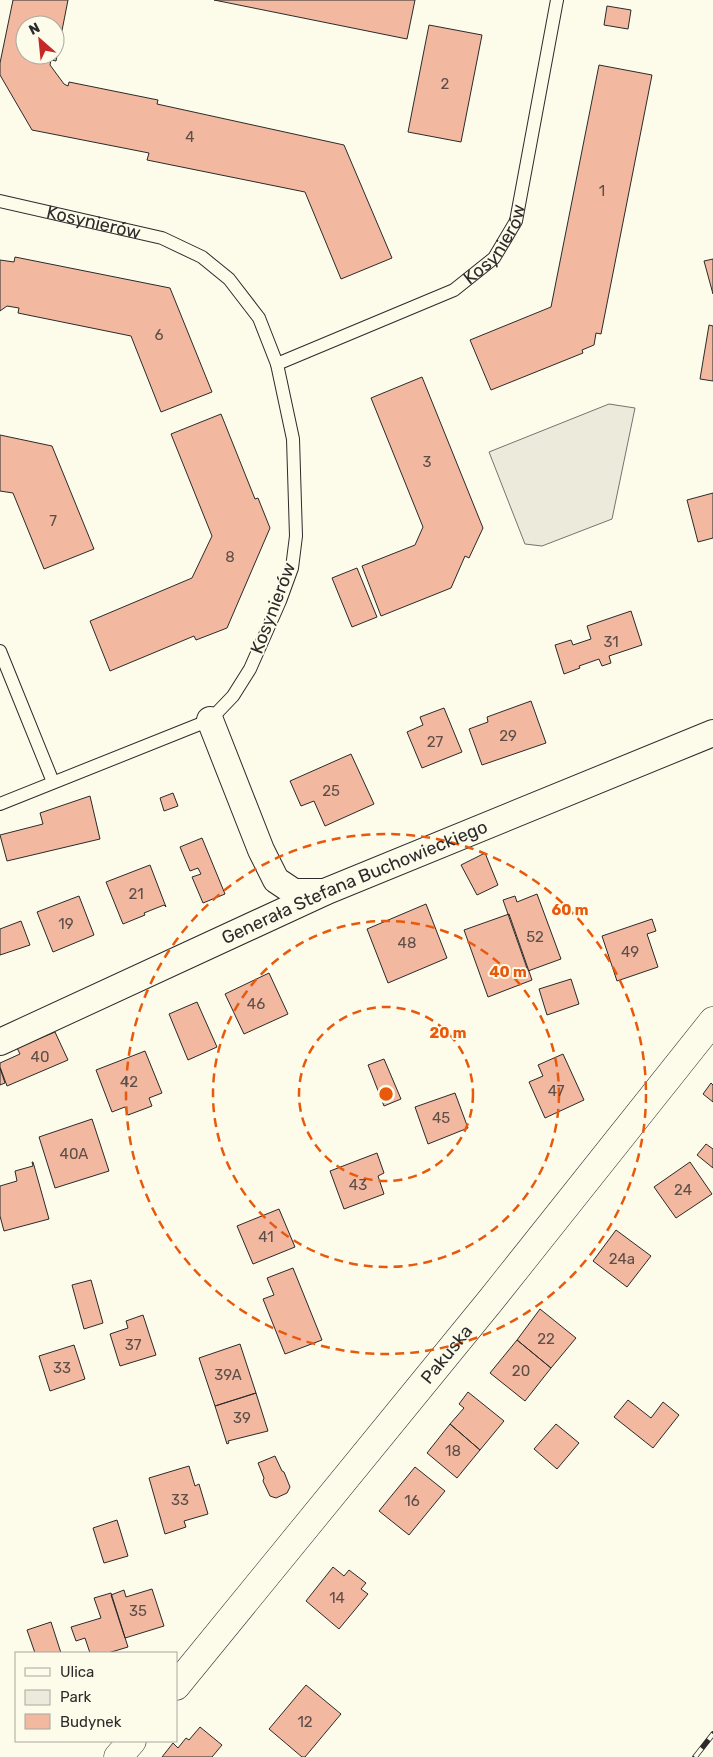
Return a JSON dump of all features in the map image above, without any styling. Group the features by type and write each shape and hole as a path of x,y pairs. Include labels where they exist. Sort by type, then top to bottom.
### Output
{"street":[{"path":"210,720 261,850 276,880 294,892 327,891"},
{"name":"Generała Stefana Buchowieckiego","path":"0,1042 327,891 713,733"},
{"name":"Pakuska","path":"178,1684 491,1300 713,1021"},
{"path":"118,1757 131,1742"}],"lane":[{"name":"Kosynierów","path":"277,364 454,290 494,258 516,221 557,0"},
{"name":"Kosynierów","path":"0,201 162,238 202,257 229,279 259,318 277,364 293,439 296,536 292,568 280,601 250,669 233,696 210,720 0,804"},
{"path":"0,651 53,782"}],"green space":[{"path":"609,404 635,408 612,519 542,546 525,544 489,452"}],"building":[{"path":"13,0 68,0 65,15 15,15 15,65 50,65 64,84 68,86 69,82 158,100 157,104 344,145 392,258 341,279 305,192 147,160 149,153 32,130 0,75 0,63"},
{"path":"214,0 415,0 407,39"},
{"path":"607,6 631,10 628,29 604,25"},
{"path":"429,25 482,35 461,142 408,132"},
{"path":"599,65 652,75 601,334 596,333 594,345 582,350 583,353 491,390 470,340 551,307"},
{"path":"15,257 170,288 212,392 161,412 131,336 18,313 19,308 7,306 0,311 0,260 14,262"},
{"path":"713,259 713,294 704,261"},
{"path":"709,325 713,326 713,381 700,379"},
{"path":"422,377 483,528 469,558 465,556 451,588 381,616 362,566 415,545 423,527 371,398"},
{"path":"221,414 255,499 258,498 270,528 227,628 196,640 194,636 110,671 90,621 192,578 212,536 171,434"},
{"path":"0,435 52,446 94,549 44,569 13,493 0,491"},
{"path":"713,493 713,538 698,542 687,500"},
{"path":"357,568 377,617 352,627 332,578"},
{"path":"631,611 642,645 609,656 611,663 602,666 599,659 564,674 555,645 571,640 573,645 591,639 587,626"},
{"path":"531,701 546,743 482,765 469,729 488,722 487,717"},
{"path":"444,708 462,752 422,768 407,732 423,725 420,717"},
{"path":"351,754 374,804 325,826 314,801 301,806 290,781"},
{"path":"173,793 178,806 164,811 160,798"},
{"path":"90,796 100,839 7,861 0,835 43,824 40,813"},
{"path":"202,838 225,894 203,903 192,877 201,874 198,868 190,871 180,847"},
{"path":"485,853 498,885 477,895 461,865"},
{"path":"150,865 166,907 164,905 123,924 106,882"},
{"path":"537,894 561,959 528,971 503,900 515,896 517,902"},
{"path":"79,896 94,935 53,952 37,912"},
{"path":"426,904 447,958 388,983 367,929"},
{"path":"509,914 532,980 488,997 464,930"},
{"path":"652,919 656,931 647,934 658,967 617,981 602,936"},
{"path":"21,921 30,945 0,955 0,929"},
{"path":"269,973 288,1014 244,1034 225,994"},
{"path":"571,979 579,1004 547,1015 539,989"},
{"path":"197,1002 217,1047 188,1060 169,1014"},
{"path":"55,1032 68,1060 7,1086 0,1063 20,1054 17,1048"},
{"path":"145,1051 162,1093 149,1098 152,1106 128,1115 125,1107 112,1112 96,1070"},
{"path":"563,1054 584,1100 545,1118 529,1082 543,1076 538,1065"},
{"path":"384,1059 401,1099 384,1106 368,1065"},
{"path":"0,1068 5,1083 0,1085"},
{"path":"711,1083 713,1085 713,1102 703,1094"},
{"path":"455,1093 468,1128 428,1144 415,1107"},
{"path":"92,1119 109,1171 55,1188 39,1137"},
{"path":"706,1144 713,1149 713,1168 697,1155"},
{"path":"377,1153 384,1173 378,1176 384,1194 344,1209 330,1171"},
{"path":"32,1162 49,1219 4,1231 0,1216 0,1186 17,1181 15,1171 33,1166"},
{"path":"690,1162 712,1194 676,1218 654,1187"},
{"path":"279,1209 295,1247 253,1264 237,1226"},
{"path":"616,1230 651,1256 627,1287 593,1261"},
{"path":"293,1268 322,1340 285,1354 263,1299 274,1295 267,1278"},
{"path":"91,1280 103,1323 84,1329 72,1285"},
{"path":"540,1309 576,1338 551,1368 517,1340"},
{"path":"143,1315 156,1355 120,1366 110,1334 128,1328 126,1321"},
{"path":"517,1340 551,1368 525,1401 490,1373"},
{"path":"240,1344 256,1393 215,1406 199,1358"},
{"path":"74,1345 85,1379 50,1391 39,1356"},
{"path":"468,1392 504,1421 480,1450 450,1424 464,1408 459,1404"},
{"path":"256,1393 268,1431 228,1441 229,1443 227,1444 215,1406"},
{"path":"628,1400 651,1418 663,1402 679,1415 653,1448 614,1417"},
{"path":"450,1424 480,1450 457,1478 427,1453"},
{"path":"556,1424 579,1443 557,1469 534,1449"},
{"path":"275,1456 290,1487 287,1493 276,1498 270,1496 258,1463"},
{"path":"189,1466 195,1486 199,1484 208,1514 184,1521 186,1527 165,1534 149,1478"},
{"path":"415,1467 445,1491 409,1535 379,1511"},
{"path":"117,1520 128,1556 104,1563 93,1528"},
{"path":"333,1567 344,1576 349,1570 366,1583 361,1589 368,1594 339,1629 306,1601"},
{"path":"152,1589 164,1626 125,1638 111,1595 124,1590 126,1597"},
{"path":"111,1593 128,1647 111,1652 90,1652 85,1638 76,1641 71,1627 101,1618 94,1598"},
{"path":"51,1622 61,1652 35,1652 27,1630"},
{"path":"306,1685 341,1714 305,1757 302,1757 269,1729"},
{"path":"200,1727 222,1745 212,1757 162,1757 173,1743 178,1748 186,1738 189,1740"}],"railway":[{"path":"695,1757 713,1734"}]}
